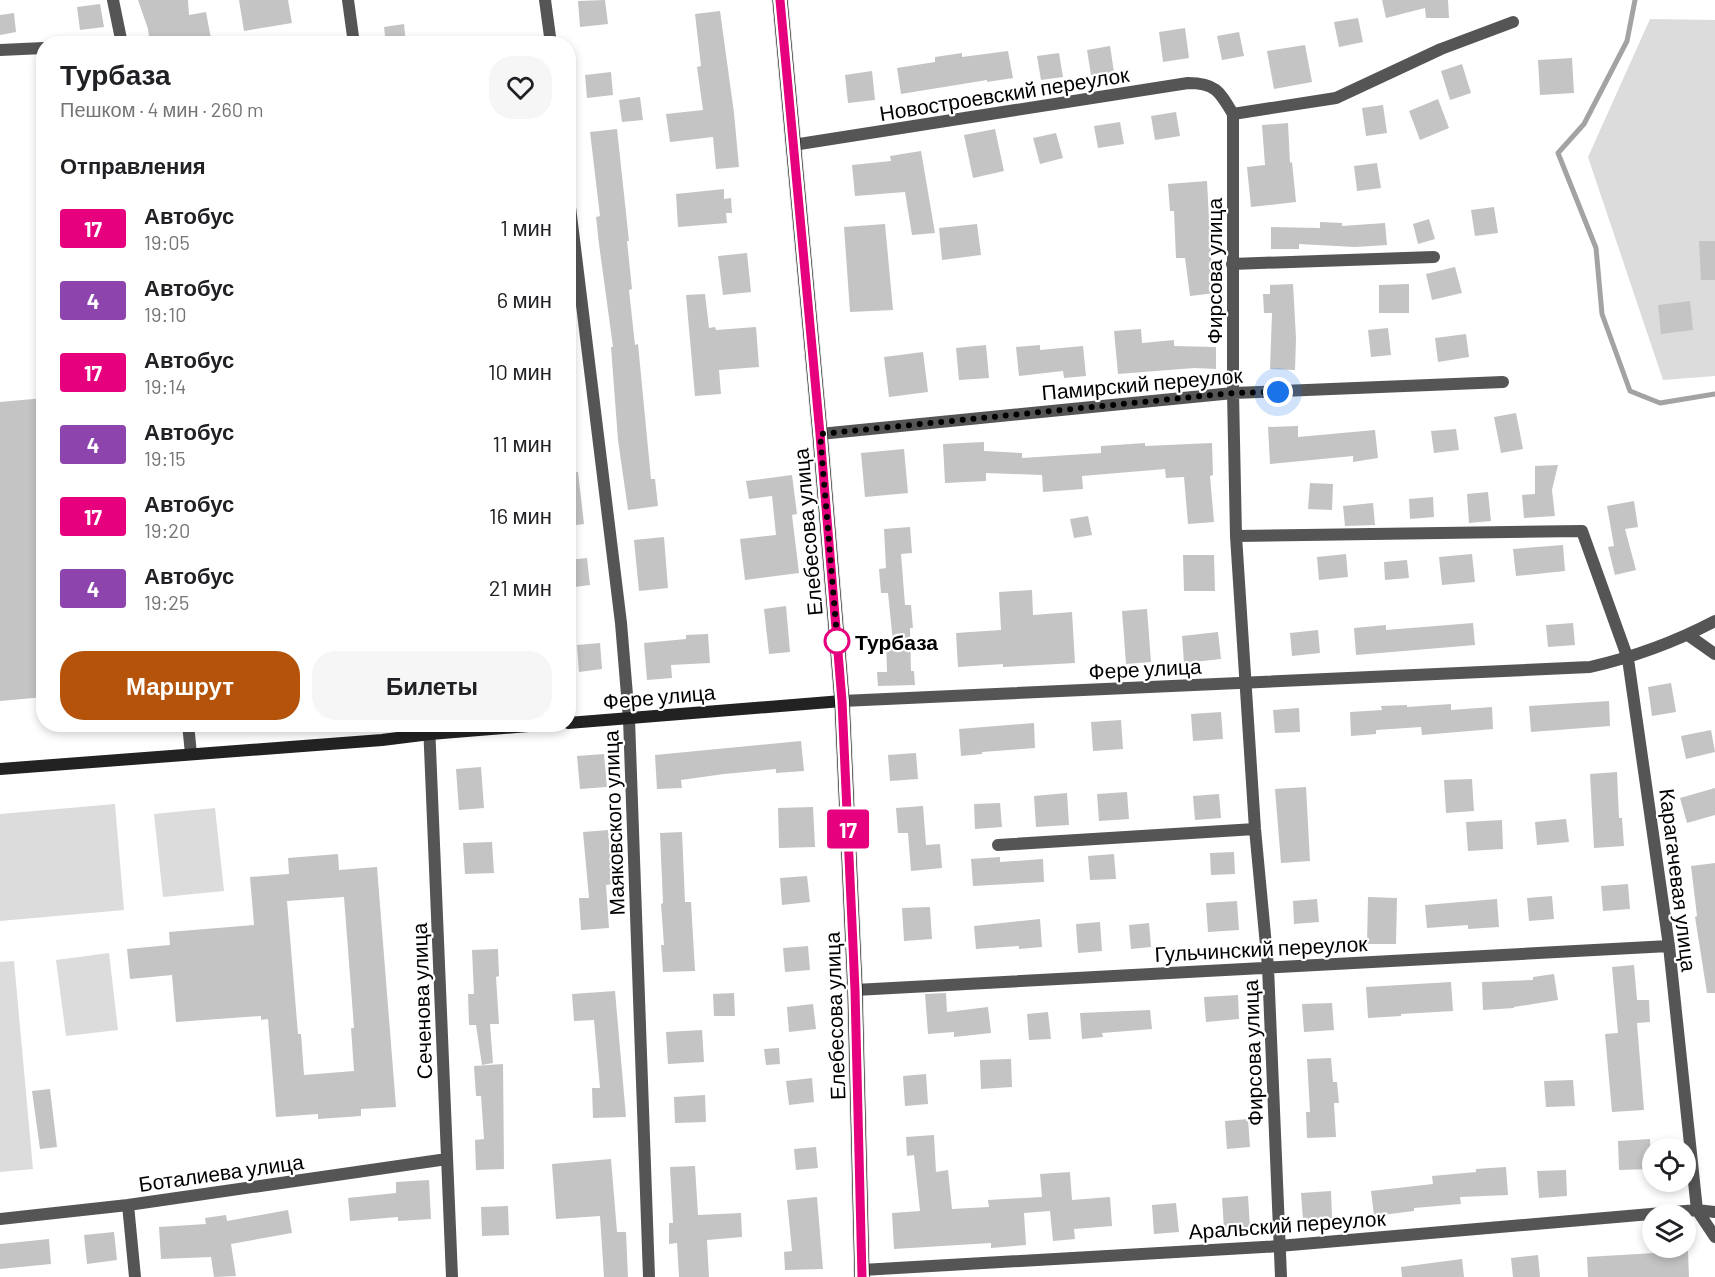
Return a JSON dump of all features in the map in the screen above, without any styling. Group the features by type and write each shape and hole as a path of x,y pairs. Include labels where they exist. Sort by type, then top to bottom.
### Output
{"main road":[{"name":"Елебесова улица","path":"780,0 842,701 855,990 862,1273"}],"street":[{"path":"113,0 121,36"},
{"path":"348,0 353,36"},
{"path":"545,0 550,36"},
{"path":"1233,114 1336,98 1441,49 1513,22"},
{"path":"0,50 36,48"},
{"name":"Новостроевский переулок","path":"793,145 1188,83 1202,83 1220,92 1233,114"},
{"name":"Фирсова улица","path":"1233,114 1232,264 1236,536 1255,828 1269,967 1281,1277"},
{"name":"Маяковского улица","path":"576,255 621,623 629,718 649,1277"},
{"path":"1232,264 1434,257"},
{"name":"Памирский переулок","path":"820,434 1233,393 1503,382"},
{"name":"Карагачевая улица","path":"1236,536 1582,531 1628,658 1669,946 1695,1204"},
{"name":"Фере улица","path":"576,722 842,701 1590,667 1628,658 1688,635 1715,621"},
{"path":"1688,635 1715,654"},
{"path":"189,732 191,754"},
{"path":"0,770 382,740 416,732"},
{"name":"Сеченова улица","path":"429,732 452,1277"},
{"path":"998,845 1255,828"},
{"name":"Гульчинский переулок","path":"855,990 1669,946"},
{"name":"Боталиева улица","path":"0,1219 128,1205 447,1159"},
{"path":"128,1205 135,1277"},
{"name":"Карагачевая улица","path":"1696,1210 1715,1237"},
{"name":"Аральский переулок","path":"1696,1210 1715,1212"},
{"name":"Аральский переулок","path":"862,1273 1279,1246 1642,1215"}],"shaded area":[{"path":"1650,19 1715,20 1715,376 1663,380 1588,157"},
{"path":"115,804 124,910 0,921 0,814"},
{"path":"215,808 224,891 163,897 154,814"},
{"path":"109,953 118,1030 66,1036 56,960"},
{"path":"14,961 33,1169 0,1172 0,962"}],"building":[{"path":"138,0 188,0 189,15 206,12 210,36 149,36"},
{"path":"239,0 288,0 292,23 244,31"},
{"path":"605,0 608,24 580,27 578,1"},
{"path":"1382,0 1448,0 1449,18 1426,18 1425,8 1386,18"},
{"path":"100,4 104,27 80,30 77,7"},
{"path":"720,11 739,167 716,169 713,137 670,142 666,114 703,110 697,67 701,66 695,14"},
{"path":"14,13 16,32 0,35 0,15"},
{"path":"1358,18 1363,42 1339,47 1334,22"},
{"path":"404,24 405,36 385,36 384,27"},
{"path":"1185,28 1189,58 1163,62 1159,32"},
{"path":"1239,32 1244,56 1222,60 1217,36"},
{"path":"1305,45 1312,82 1274,89 1267,51"},
{"path":"1110,46 1114,72 1091,75 1087,50"},
{"path":"1008,51 1013,78 901,94 897,68 935,62 935,57 962,53 962,57"},
{"path":"1059,53 1063,77 1041,80 1037,56"},
{"path":"1572,58 1574,93 1540,95 1538,60"},
{"path":"1462,64 1471,93 1450,100 1441,71"},
{"path":"872,71 875,100 848,103 845,75"},
{"path":"611,72 613,95 587,98 585,75"},
{"path":"640,97 643,120 622,122 619,100"},
{"path":"1438,99 1449,128 1420,140 1409,111"},
{"path":"1383,105 1387,133 1366,136 1362,108"},
{"path":"1176,112 1180,136 1155,140 1151,116"},
{"path":"1120,122 1124,144 1098,148 1094,126"},
{"path":"1288,123 1290,163 1292,162 1296,202 1251,207 1247,167 1265,165 1262,125"},
{"path":"617,129 629,241 627,241 632,289 629,290 635,345 638,344 651,479 655,479 658,506 628,510 618,440 611,347 613,347 596,217 600,216 590,132"},
{"path":"995,129 1004,171 973,178 964,135"},
{"path":"1056,133 1063,158 1040,164 1033,138"},
{"path":"921,151 935,233 912,235 905,192 855,196 852,165 891,161 890,156"},
{"path":"1377,163 1381,188 1357,191 1354,166"},
{"path":"1207,181 1215,293 1190,296 1185,258 1176,258 1174,211 1170,211 1168,184"},
{"path":"724,189 724,199 731,198 732,213 726,213 727,223 678,227 676,194"},
{"path":"1494,207 1498,233 1475,236 1471,210"},
{"path":"1429,219 1435,239 1418,244 1413,224"},
{"path":"1320,222 1342,223 1342,226 1385,223 1387,245 1355,247 1299,244 1299,249 1271,249 1271,227 1320,228"},
{"path":"885,224 893,310 850,312 844,227"},
{"path":"977,224 981,255 942,260 939,228"},
{"path":"1699,241 1715,241 1715,280 1701,280"},
{"path":"747,253 751,292 723,295 718,256"},
{"path":"1455,267 1462,293 1432,300 1426,274"},
{"path":"1293,284 1295,370 1270,369 1272,313 1264,313 1263,294 1270,294 1270,285"},
{"path":"1409,284 1409,313 1379,313 1379,285"},
{"path":"705,294 709,328 715,327 716,330 756,327 759,367 719,370 721,394 695,396 686,295"},
{"path":"1690,301 1693,330 1661,334 1658,305"},
{"path":"1388,328 1391,355 1371,357 1368,330"},
{"path":"1141,329 1142,343 1174,340 1174,346 1216,347 1216,369 1194,368 1118,374 1114,331"},
{"path":"1466,334 1469,357 1438,362 1435,338"},
{"path":"986,345 989,378 959,380 956,348"},
{"path":"1040,345 1040,350 1083,346 1086,376 1064,378 1063,371 1019,376 1016,347"},
{"path":"923,352 928,392 889,397 884,357"},
{"path":"36,399 36,698 0,701 0,402"},
{"path":"1516,413 1523,449 1501,453 1494,417"},
{"path":"1298,426 1298,437 1375,430 1378,458 1353,462 1353,456 1270,464 1268,427"},
{"path":"1456,429 1459,450 1434,453 1431,431"},
{"path":"984,442 984,451 1022,453 1022,458 1101,453 1101,446 1145,443 1145,446 1212,443 1213,475 1210,476 1214,522 1188,524 1184,477 1166,478 1165,469 1082,476 1083,489 1043,492 1042,475 986,473 986,481 945,483 943,444"},
{"path":"904,449 908,493 865,497 861,453"},
{"path":"1558,465 1552,490 1555,516 1524,518 1522,495 1535,494 1535,466"},
{"path":"576,472 578,472 584,524 576,525"},
{"path":"792,475 797,514 792,515 799,573 745,580 740,539 776,535 772,496 749,499 746,481"},
{"path":"1310,483 1333,484 1332,510 1308,509"},
{"path":"1488,492 1491,521 1469,523 1467,494"},
{"path":"1433,497 1434,517 1410,519 1409,499"},
{"path":"1634,501 1638,527 1625,529 1636,570 1615,575 1608,547 1614,546 1607,506"},
{"path":"1373,503 1375,525 1345,526 1343,506"},
{"path":"1088,516 1092,535 1074,538 1070,519"},
{"path":"910,527 912,553 901,554 905,605 911,605 913,628 910,628 911,671 914,671 915,685 878,686 877,672 887,672 886,642 893,642 888,593 881,593 879,569 886,568 884,529"},
{"path":"664,537 668,588 639,591 634,540"},
{"path":"1563,545 1565,571 1516,576 1513,549"},
{"path":"1346,554 1348,577 1319,580 1317,557"},
{"path":"1472,554 1475,582 1442,585 1439,557"},
{"path":"1183,555 1214,555 1215,591 1184,591"},
{"path":"587,558 590,585 576,587 576,559"},
{"path":"1407,560 1409,578 1385,580 1384,562"},
{"path":"1032,590 1033,615 1072,612 1075,663 958,667 956,633 1001,630 999,592"},
{"path":"786,606 790,652 769,654 764,609"},
{"path":"1147,609 1151,662 1126,664 1122,611"},
{"path":"1473,623 1475,645 1356,655 1354,628 1386,625 1386,630"},
{"path":"1573,623 1575,645 1548,647 1546,625"},
{"path":"1318,630 1320,653 1292,656 1290,633"},
{"path":"1218,632 1221,659 1184,663 1182,636"},
{"path":"708,634 710,663 671,665 672,678 647,680 644,643 686,639 686,635"},
{"path":"600,643 602,669 579,672 577,645"},
{"path":"1671,683 1676,712 1652,716 1648,687"},
{"path":"1609,701 1610,726 1531,732 1529,706"},
{"path":"1451,704 1451,710 1492,707 1493,729 1422,735 1421,727 1376,730 1376,734 1351,736 1350,712 1382,710 1381,706"},
{"path":"1299,708 1300,732 1275,733 1273,710"},
{"path":"1221,712 1223,739 1193,741 1191,714"},
{"path":"1121,720 1123,749 1093,751 1091,722"},
{"path":"1034,723 1035,748 961,756 959,729"},
{"path":"1711,730 1715,752 1686,759 1681,736"},
{"path":"801,741 804,771 776,773 776,769 724,774 681,780 682,788 657,789 655,755"},
{"path":"916,753 918,779 890,781 888,755"},
{"path":"604,754 607,787 580,789 577,756"},
{"path":"481,767 484,808 459,810 456,769"},
{"path":"1617,772 1619,818 1622,818 1624,846 1594,848 1590,774"},
{"path":"1472,779 1474,811 1446,813 1444,780"},
{"path":"1306,787 1310,861 1281,863 1275,789"},
{"path":"1715,788 1715,815 1687,823 1680,798"},
{"path":"1127,792 1129,819 1099,821 1097,794"},
{"path":"1067,793 1069,825 1036,827 1034,796"},
{"path":"1219,794 1221,818 1195,820 1193,796"},
{"path":"1000,803 1002,827 975,829 974,804"},
{"path":"923,806 926,845 940,844 942,868 911,871 908,833 898,833 896,808"},
{"path":"813,807 815,847 779,848 778,808"},
{"path":"1566,819 1569,842 1537,845 1535,822"},
{"path":"1502,820 1503,849 1468,851 1466,822"},
{"path":"608,830 613,884 606,885 609,928 581,930 579,898 589,898 583,832"},
{"path":"682,832 685,902 691,902 695,971 663,972 660,833"},
{"path":"492,842 494,873 465,874 463,843"},
{"path":"1234,852 1235,874 1211,875 1210,853"},
{"path":"338,854 339,870 377,867 396,1107 361,1109 361,1116 318,1119 318,1114 276,1117 268,1019 261,1020 261,1016 176,1022 172,975 130,979 127,949 170,945 169,932 254,925 250,877 289,874 288,858","holes":["344,897 354,1028 351,1028 354,1071 304,1075 301,1034 298,1034 287,901"]},
{"path":"1114,854 1116,879 1090,880 1088,856"},
{"path":"1000,857 1000,862 1043,859 1044,882 973,886 971,859"},
{"path":"1715,863 1715,993 1707,993 1695,917 1697,916 1691,866"},
{"path":"807,876 810,902 782,905 780,878"},
{"path":"1628,884 1630,909 1603,911 1601,886"},
{"path":"1552,896 1554,919 1529,921 1527,898"},
{"path":"1368,897 1397,898 1396,944 1367,944"},
{"path":"1317,899 1319,922 1294,924 1293,901"},
{"path":"1497,899 1499,927 1468,929 1468,925 1427,928 1425,905"},
{"path":"1237,901 1239,930 1208,932 1206,903"},
{"path":"930,907 932,939 904,941 902,908"},
{"path":"1040,919 1042,947 976,949 974,926"},
{"path":"1100,922 1102,951 1078,953 1076,924"},
{"path":"1149,923 1151,947 1131,949 1129,925"},
{"path":"808,946 810,970 785,972 783,948"},
{"path":"498,949 499,976 496,977 499,1024 490,1024 493,1063 482,1065 476,1025 469,1025 468,994 474,994 472,950"},
{"path":"1634,965 1637,1000 1649,1000 1650,1022 1637,1023 1644,1110 1612,1112 1605,1034 1618,1033 1612,967"},
{"path":"1554,974 1558,1000 1514,1008 1483,1010 1482,982 1533,980 1533,977"},
{"path":"1451,982 1453,1011 1368,1018 1366,987"},
{"path":"615,991 626,1117 593,1118 592,1088 600,1088 594,1020 574,1021 572,994"},
{"path":"734,993 735,1016 714,1016 713,994"},
{"path":"946,993 947,1012 988,1007 991,1033 954,1037 954,1032 928,1034 925,994"},
{"path":"1238,995 1239,1019 1206,1022 1204,997"},
{"path":"1332,1003 1334,1030 1304,1032 1302,1004"},
{"path":"813,1004 816,1029 789,1032 787,1007"},
{"path":"1150,1010 1152,1029 1102,1033 1103,1037 1082,1039 1080,1013"},
{"path":"1048,1012 1051,1039 1029,1040 1027,1014"},
{"path":"702,1030 704,1062 668,1064 666,1032"},
{"path":"779,1048 780,1064 766,1065 764,1049"},
{"path":"1331,1058 1333,1082 1337,1082 1339,1103 1334,1103 1336,1137 1307,1138 1306,1112 1310,1112 1307,1059"},
{"path":"1011,1059 1012,1087 981,1089 980,1060"},
{"path":"503,1064 504,1169 476,1170 475,1140 484,1139 481,1096 476,1096 474,1066"},
{"path":"926,1074 928,1104 905,1106 903,1076"},
{"path":"812,1078 814,1102 789,1105 786,1081"},
{"path":"1573,1080 1575,1106 1546,1107 1544,1081"},
{"path":"50,1089 57,1147 40,1149 32,1091"},
{"path":"705,1095 706,1122 675,1123 674,1097"},
{"path":"1248,1119 1250,1147 1227,1149 1225,1121"},
{"path":"934,1135 936,1172 948,1170 952,1209 989,1207 988,1200 1042,1197 1040,1174 1070,1172 1072,1200 1110,1197 1112,1226 1074,1229 1075,1239 1053,1241 1050,1211 1024,1213 1026,1245 991,1248 991,1243 894,1249 892,1213 920,1211 914,1155 907,1156 906,1137"},
{"path":"1642,1140 1642,1169 1619,1170 1618,1141"},
{"path":"816,1147 818,1168 796,1170 794,1149"},
{"path":"611,1159 617,1232 626,1232 628,1277 604,1277 600,1216 556,1219 552,1164"},
{"path":"695,1166 698,1215 741,1213 742,1237 707,1240 709,1277 679,1277 677,1243 669,1244 669,1223 673,1223 670,1167"},
{"path":"1506,1167 1508,1195 1460,1197 1461,1204 1414,1208 1414,1211 1374,1216 1371,1191 1433,1184 1432,1176"},
{"path":"1566,1170 1567,1196 1539,1198 1537,1171"},
{"path":"429,1180 431,1219 398,1221 398,1217 350,1221 348,1198 396,1193 396,1182"},
{"path":"1331,1191 1332,1218 1303,1220 1301,1193"},
{"path":"1248,1196 1250,1227 1224,1229 1222,1198"},
{"path":"817,1197 823,1269 785,1270 784,1252 792,1251 787,1200"},
{"path":"1176,1203 1179,1232 1154,1234 1152,1205"},
{"path":"508,1206 509,1235 482,1236 481,1207"},
{"path":"288,1210 292,1233 231,1244 236,1276 214,1277 211,1257 161,1259 159,1227 206,1224 205,1218 226,1215 227,1221"},
{"path":"114,1232 117,1260 87,1264 84,1235"},
{"path":"49,1239 51,1264 0,1269 0,1244"},
{"path":"1642,1254 1642,1258 1688,1258 1689,1277 1588,1277 1587,1257"},
{"path":"1538,1255 1540,1277 1513,1277 1511,1258"},
{"path":"1462,1259 1464,1277 1402,1277 1401,1267"}],"waterway":[{"path":"1635,0 1627,41 1584,124 1558,153 1596,248 1602,314 1630,391 1660,403 1715,394"}],"bus line":[{"name":"17","path":"780,0 842,701 855,990 862,1277"}],"place":[{"name":"Турбаза","path":"837,641"}],"route":[{"path":"837,641 838,649 820,434 1233,393 1278,392"}]}
